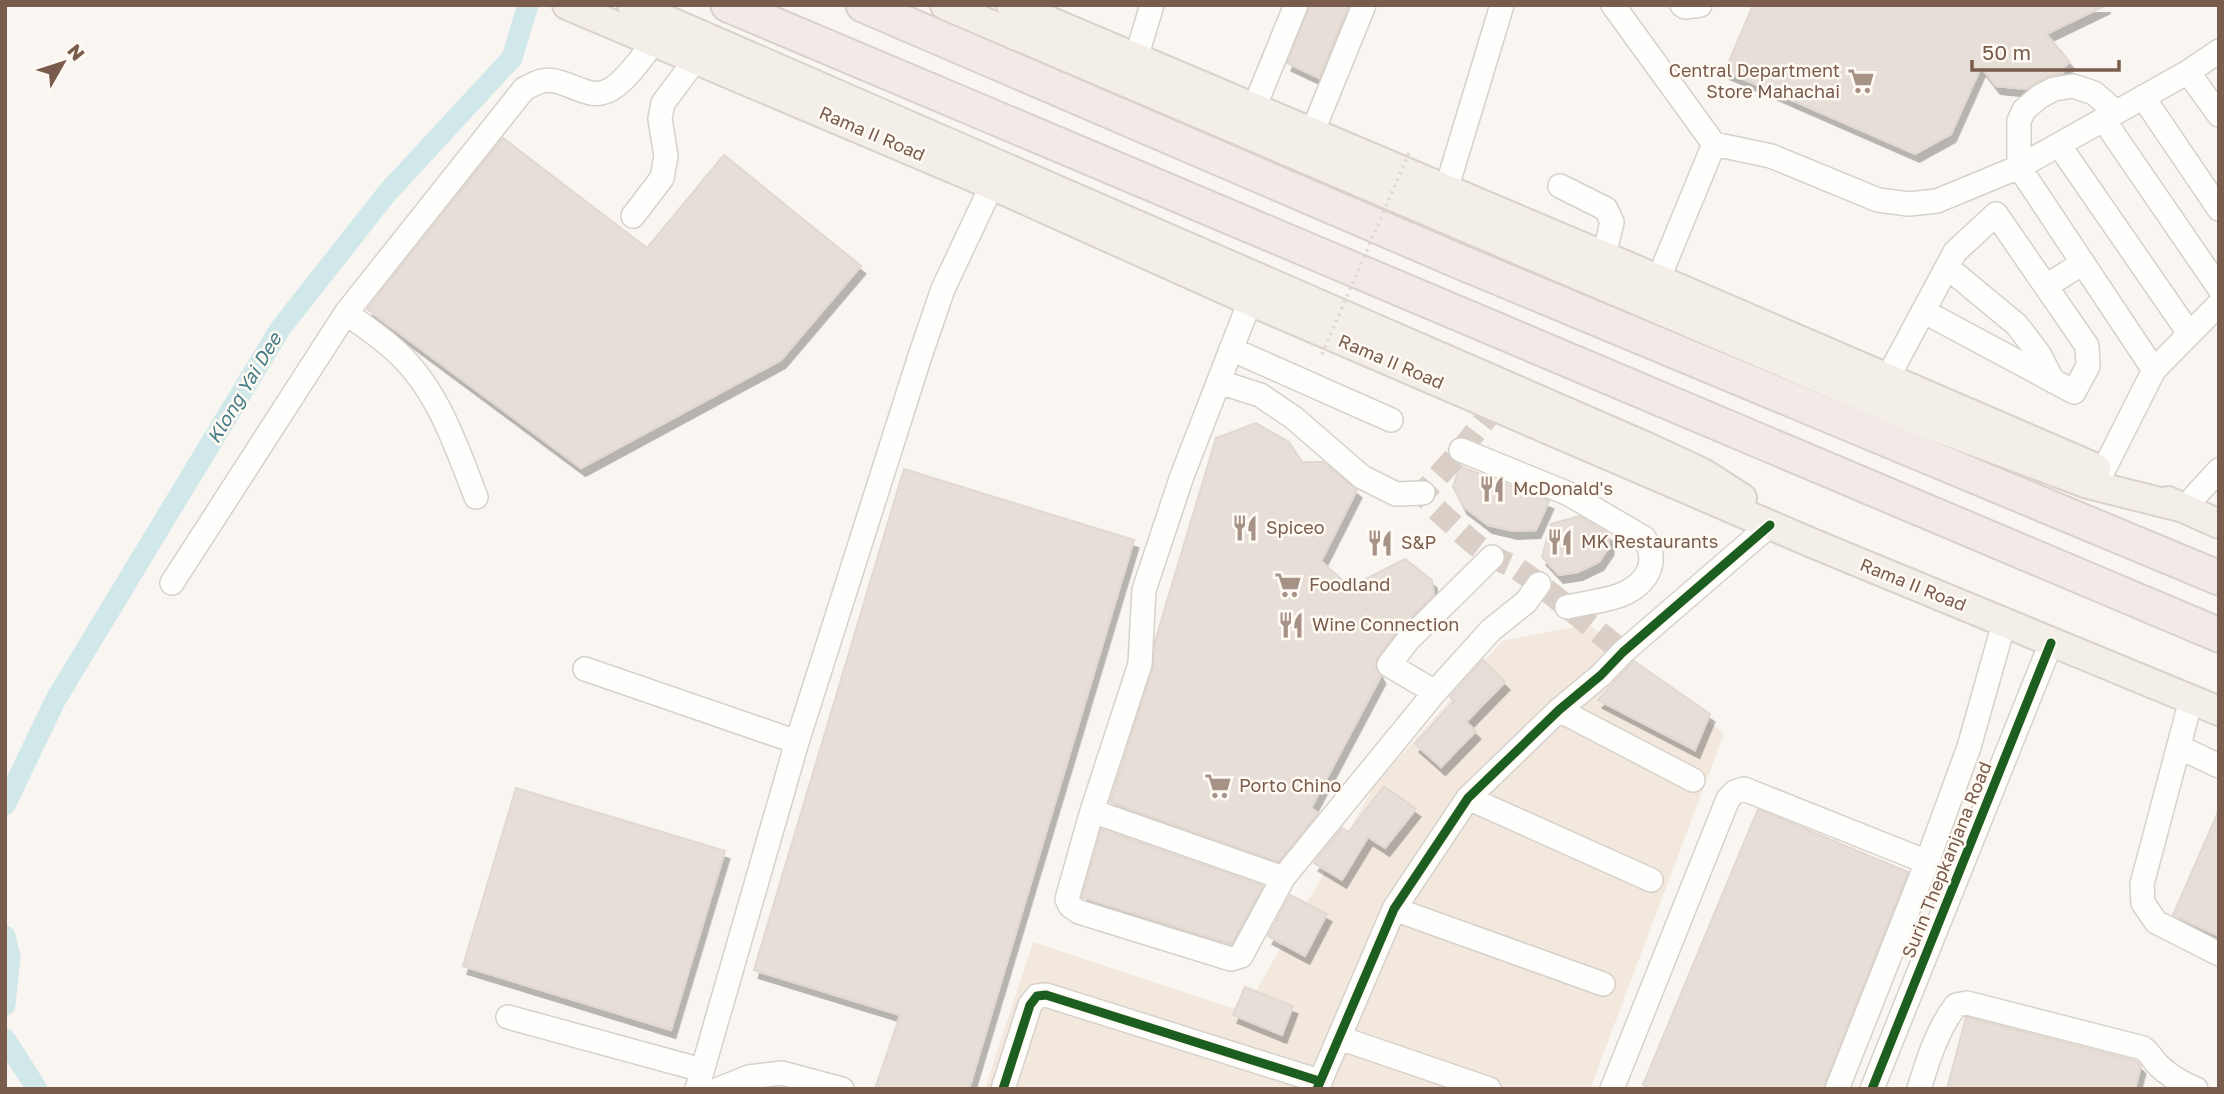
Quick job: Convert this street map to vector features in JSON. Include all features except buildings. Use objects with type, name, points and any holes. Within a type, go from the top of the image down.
[{"type":"highway","points":[[728,5],[2219,635]]},
{"type":"highway","points":[[863,5],[1458,261],[2219,579]]},
{"type":"main road","name":"Rama II Road","points":[[567,5],[992,184],[1250,302],[1812,544],[2219,711]]},
{"type":"main road","points":[[632,5],[1703,473],[1812,544]]},
{"type":"main road","points":[[945,5],[1922,422],[2088,484],[2184,508]]},
{"type":"main road","points":[[1011,5],[1054,14],[1136,58],[1604,256],[2103,471],[2219,524]]},
{"type":"street","points":[[1136,58],[1152,5]]},
{"type":"street","points":[[1254,108],[1296,5]]},
{"type":"street","points":[[1312,133],[1364,5]]},
{"type":"street","points":[[1446,190],[1502,5]]},
{"type":"street","points":[[1613,5],[1714,144],[1771,156],[1878,200],[1909,204],[1937,201],[2018,167],[2188,72],[2219,51]]},
{"type":"street","points":[[1682,5],[1700,5]]},
{"type":"street","points":[[172,583],[346,313],[524,89],[540,81],[555,80],[584,92],[604,92],[621,82],[654,42]]},
{"type":"street","points":[[633,216],[662,178],[666,156],[660,119],[663,103],[696,59]]},
{"type":"street","points":[[2188,72],[2219,115]]},
{"type":"street","points":[[2154,370],[2018,167],[2019,121],[2024,110],[2054,89],[2073,86],[2094,93],[2219,288]]},
{"type":"street","points":[[2143,97],[2219,209]]},
{"type":"street","points":[[1658,280],[1714,144]]},
{"type":"street","points":[[2059,145],[2189,333]]},
{"type":"street","points":[[508,1017],[699,1079],[797,742],[943,289],[992,184]]},
{"type":"street","points":[[1560,186],[1606,209],[1612,222],[1604,256]]},
{"type":"street","points":[[1887,379],[1923,311],[1955,252],[1996,214],[2087,346],[2088,366],[2074,393],[1923,311]]},
{"type":"street","points":[[2046,286],[2083,263]]},
{"type":"street","points":[[1947,267],[2017,325],[2039,355],[2053,381]]},
{"type":"street","points":[[1250,302],[1182,476],[1144,590],[1140,664],[1092,811],[1067,899],[1070,906],[1079,912],[1231,959],[1241,956],[1283,878],[1434,692],[1491,631],[1526,602],[1539,584]]},
{"type":"street","points":[[2103,471],[2154,370],[2219,304]]},
{"type":"street","points":[[346,313],[392,347],[429,391],[449,430],[476,497]]},
{"type":"street","points":[[1231,349],[1391,420]]},
{"type":"street","points":[[1219,382],[1260,396],[1294,418],[1362,477],[1396,494],[1423,493]]},
{"type":"street","points":[[1461,450],[1569,494],[1644,538],[1651,549],[1651,567],[1638,583],[1622,594],[1567,607]]},
{"type":"street","points":[[2184,508],[2219,470]]},
{"type":"street","points":[[1003,1089],[1030,1004],[1037,996],[1046,995],[1318,1085],[1394,909],[1468,798],[1559,710],[1770,525]]},
{"type":"street","points":[[1434,692],[1390,665],[1408,640],[1492,557]]},
{"type":"street","points":[[1836,1089],[1927,862],[1969,747],[2004,623]]},
{"type":"street","name":"Surin Thepkanjana Road","points":[[1872,1089],[2051,643]]},
{"type":"street","points":[[585,669],[797,742]]},
{"type":"street","points":[[2191,700],[2142,884],[2143,903],[2156,922],[2219,954]]},
{"type":"street","points":[[1559,710],[1693,779]]},
{"type":"street","points":[[2179,747],[2219,766]]},
{"type":"street","points":[[1612,1089],[1728,799],[1735,792],[1744,789],[1927,862]]},
{"type":"street","points":[[1468,798],[1651,880]]},
{"type":"street","points":[[1092,811],[1283,878]]},
{"type":"street","points":[[1394,909],[1603,984]]},
{"type":"street","points":[[1919,1089],[1946,1017],[1956,1005],[1966,1003],[2143,1048],[2158,1065],[2196,1089]]},
{"type":"street","points":[[1340,1038],[1489,1089]]},
{"type":"street","points":[[719,1089],[749,1077],[782,1073],[842,1089]]},
{"type":"path","points":[[1322,354],[1409,153]]},
{"type":"shaded area","points":[[1589,624],[1724,734],[1590,1089],[985,1089],[1033,942],[1232,1008],[1250,1001],[1375,785],[1502,641]]},
{"type":"waterway","name":"Klong Yai Dee","points":[[5,805],[56,699],[280,329],[387,193],[512,58],[528,5]]},
{"type":"waterway","name":"Klong Yai Dee","points":[[5,936],[10,957],[5,1005]]},
{"type":"waterway","name":"Klong Yai Dee","points":[[5,1039],[37,1089]]},
{"type":"tunnel","points":[[1499,408],[1487,417],[1423,493],[1435,508],[1471,541],[1492,557],[1515,567],[1539,584],[1623,652]]},
{"type":"cycle path","points":[[1317,1089],[1394,909],[1468,798],[1623,652],[1770,525]]},
{"type":"cycle path","points":[[1872,1089],[2051,643]]},
{"type":"cycle path","points":[[1003,1089],[1030,1005],[1037,996],[1046,995],[1319,1081]]},
{"type":"place","name":"Central Department Store Mahachai","points":[[1861,81]]},
{"type":"place","name":"McDonald's","points":[[1492,489]]},
{"type":"place","name":"Spiceo","points":[[1245,528]]},
{"type":"place","name":"MK Restaurants","points":[[1560,542]]},
{"type":"place","name":"S&P","points":[[1380,543]]},
{"type":"place","name":"Foodland","points":[[1288,585]]},
{"type":"place","name":"Wine Connection","points":[[1291,625]]},
{"type":"place","name":"Porto Chino","points":[[1218,786]]}]
